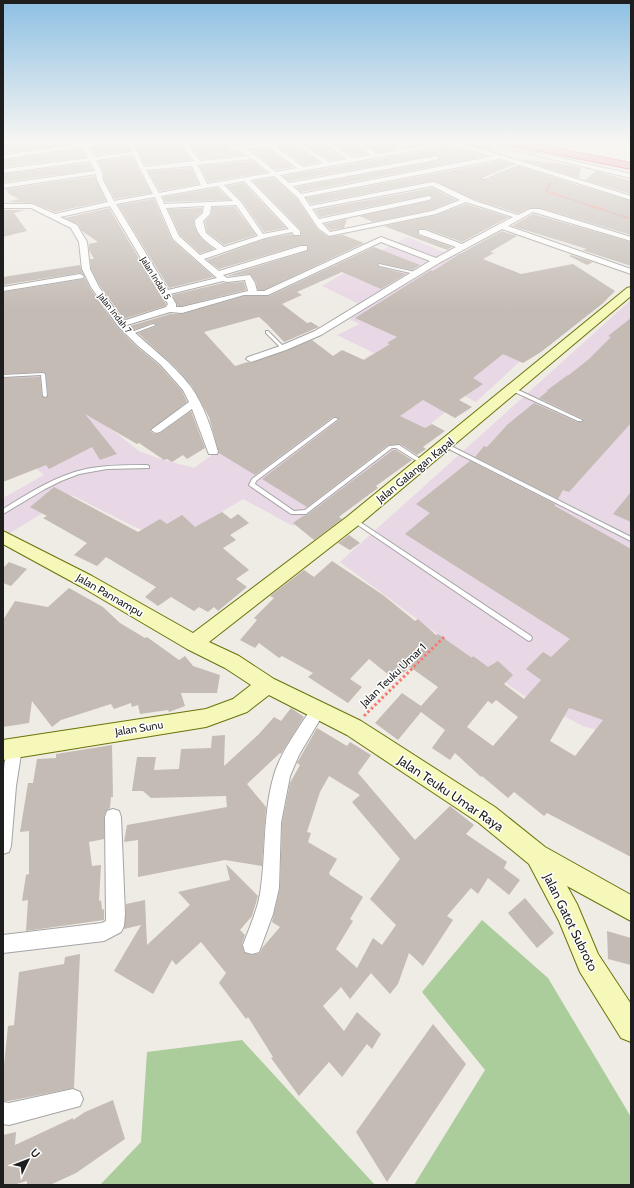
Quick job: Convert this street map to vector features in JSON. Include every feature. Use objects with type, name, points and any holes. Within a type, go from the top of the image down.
[{"type":"main road","name":"Jalan Galangan Kapal","points":[[194,643],[354,520],[631,290]]},
{"type":"main road","name":"Jalan Pannampu","points":[[3,536],[216,655],[228,665],[258,679]]},
{"type":"main road","name":"Jalan Teuku Umar Raya","points":[[258,679],[318,711],[354,728],[487,815],[538,855],[631,908]]},
{"type":"main road","name":"Jalan Sunu","points":[[9,749],[206,718],[240,706],[258,679]]},
{"type":"main road","name":"Jalan Gatot Subroto","points":[[538,855],[568,913],[589,964],[631,1028]]},
{"type":"street","name":"Jalan Indah 5","points":[[110,198],[172,304],[171,307],[122,324]]},
{"type":"street","points":[[55,216],[138,198]]},
{"type":"street","points":[[159,198],[176,236],[198,258],[220,276],[227,280],[246,277],[251,283],[252,293]]},
{"type":"street","points":[[234,198],[262,236]]},
{"type":"street","points":[[198,258],[258,239],[262,236],[296,231],[267,198]]},
{"type":"street","points":[[301,198],[327,234],[434,213],[465,200]]},
{"type":"street","points":[[308,208],[360,198]]},
{"type":"street","points":[[317,222],[427,198]]},
{"type":"street","points":[[430,198],[446,209]]},
{"type":"street","points":[[462,198],[519,217]]},
{"type":"street","points":[[163,206],[239,203]]},
{"type":"street","points":[[208,204],[206,214],[199,220],[199,228],[201,232],[224,250]]},
{"type":"street","name":"Jalan Indah 7","points":[[3,206],[32,206],[55,216],[74,227],[81,236],[89,275],[94,287],[122,324],[180,380],[195,403],[213,452]]},
{"type":"street","points":[[251,359],[309,338],[332,326],[359,309],[364,303],[415,273],[532,210],[631,239]]},
{"type":"street","points":[[501,226],[631,272]]},
{"type":"street","points":[[422,232],[463,247]]},
{"type":"street","points":[[171,307],[173,310],[178,311],[252,293],[265,293],[381,239],[436,261]]},
{"type":"street","points":[[166,293],[190,287],[304,248]]},
{"type":"street","points":[[3,289],[80,276]]},
{"type":"street","points":[[190,287],[207,303]]},
{"type":"street","points":[[156,430],[195,403]]},
{"type":"street","points":[[252,945],[264,914],[270,888],[273,823],[282,775],[294,750],[318,711]]},
{"type":"street","points":[[3,846],[8,786],[9,749]]},
{"type":"street","points":[[3,944],[104,932],[115,926],[113,817]]},
{"type":"street","points":[[3,1113],[9,1114],[73,1099]]},
{"type":"lane","points":[[380,265],[415,273]]},
{"type":"lane","points":[[131,333],[154,325]]},
{"type":"lane","points":[[267,332],[283,348]]},
{"type":"lane","points":[[3,376],[43,374],[45,396]]},
{"type":"lane","points":[[512,389],[580,420]]},
{"type":"lane","points":[[336,419],[254,480],[252,485],[293,513],[306,512],[391,447],[397,446],[422,462]]},
{"type":"lane","points":[[445,445],[631,539]]},
{"type":"lane","points":[[3,512],[51,483],[69,475],[100,468],[147,467]]},
{"type":"lane","points":[[354,520],[529,638]]},
{"type":"path","points":[[566,198],[631,219]]},
{"type":"path","name":"Jalan Teuku Umar 1","points":[[354,728],[392,687],[427,655],[445,636]]},
{"type":"shaded area","points":[[408,237],[446,253],[465,254],[573,312],[476,402],[465,396],[396,452],[293,526],[243,499],[174,541],[135,527],[72,495],[10,533],[3,529],[3,498],[44,475],[30,463],[3,472],[3,303],[87,297],[109,314],[132,344],[107,426],[139,451],[157,458],[194,468],[325,374],[332,378],[374,353],[337,335],[360,324],[351,320],[357,303],[322,286],[388,247]]},
{"type":"shaded area","points":[[631,300],[631,740],[583,726],[531,700],[475,662],[340,562]]},
{"type":"green space","points":[[482,920],[548,978],[631,1117],[631,1185],[414,1185],[485,1070],[422,992]]},
{"type":"green space","points":[[242,1040],[375,1185],[100,1185],[141,1142],[147,1052]]},
{"type":"building","points":[[18,198],[105,198],[106,201],[55,212],[33,203],[7,202],[19,199]]},
{"type":"building","points":[[164,198],[228,198],[230,200],[165,202]]},
{"type":"building","points":[[239,198],[258,198],[286,228],[264,232]]},
{"type":"building","points":[[270,198],[296,198],[317,229],[328,237],[343,235],[364,243],[264,290],[258,290],[256,282],[250,274],[226,276],[307,251],[308,245],[301,245],[219,269],[207,260],[265,239],[291,234],[294,236],[301,236],[301,230]]},
{"type":"building","points":[[306,198],[340,198],[311,204]]},
{"type":"building","points":[[376,198],[412,198],[320,217],[315,210]]},
{"type":"building","points":[[432,198],[453,198],[456,200],[432,210],[373,222],[359,216],[429,201]]},
{"type":"building","points":[[472,198],[623,198],[631,201],[631,235],[540,208],[529,208],[518,213]]},
{"type":"building","points":[[154,199],[172,240],[214,277],[169,288],[118,205]]},
{"type":"building","points":[[466,204],[509,217],[462,242],[426,229],[418,229],[418,235],[452,247],[447,250],[384,226],[436,215]]},
{"type":"building","points":[[212,207],[235,207],[256,235],[224,245],[207,232],[205,221],[211,215]]},
{"type":"building","points":[[109,208],[166,304],[165,306],[124,319],[100,286],[91,269],[90,259],[94,259],[89,250],[89,244],[98,242],[82,231],[78,224],[65,218]]},
{"type":"building","points":[[202,208],[202,212],[194,219],[194,225],[201,238],[214,249],[200,253],[180,235],[168,209]]},
{"type":"building","points":[[3,210],[25,210],[14,213],[27,231],[3,237]]},
{"type":"building","points":[[533,214],[631,242],[631,266],[582,250],[587,249],[512,226]]},
{"type":"building","points":[[347,219],[344,228],[331,230],[325,224]]},
{"type":"building","points":[[502,231],[517,236],[490,252],[494,253],[483,259],[521,274],[573,264],[615,291],[602,304],[541,352],[523,363],[503,354],[473,378],[483,384],[459,400],[472,407],[455,418],[423,400],[400,416],[425,428],[432,424],[445,431],[423,447],[426,449],[417,455],[400,444],[388,445],[307,507],[262,479],[339,420],[339,418],[333,417],[255,475],[219,453],[209,417],[192,386],[177,369],[138,333],[157,326],[157,324],[152,323],[134,330],[130,326],[170,314],[182,314],[244,296],[269,296],[374,247],[420,265],[412,270],[378,263],[377,265],[379,267],[406,274],[381,289],[342,272],[297,292],[302,295],[282,304],[307,323],[311,322],[319,327],[284,342],[259,317],[204,332],[235,366],[248,362],[251,363],[312,340],[333,356],[342,350],[364,360],[390,344],[387,343],[397,337],[355,318],[431,270],[433,271],[458,255]]},
{"type":"building","points":[[571,255],[593,262],[587,265],[569,256]]},
{"type":"building","points":[[80,265],[83,274],[80,273],[3,285],[3,277]]},
{"type":"building","points":[[85,278],[90,288],[117,327],[136,346],[159,365],[182,391],[187,402],[150,431],[155,434],[160,433],[191,411],[205,448],[187,459],[183,455],[172,462],[167,459],[164,460],[139,443],[137,444],[85,414],[117,454],[100,460],[92,447],[49,469],[46,465],[3,482],[3,378],[40,377],[42,396],[46,398],[48,396],[46,374],[44,372],[3,374],[3,292]]},
{"type":"building","points":[[244,282],[246,290],[182,306],[178,306],[172,295],[223,283]]},
{"type":"building","points":[[631,318],[631,423],[569,492],[563,490],[558,499],[475,457],[484,446],[487,447],[508,424],[534,403],[577,422],[583,422],[583,419],[539,398],[548,391],[546,391],[589,359],[611,337],[608,336]]},
{"type":"building","points":[[393,450],[396,450],[412,460],[376,486],[378,488],[339,517],[342,519],[314,540],[293,523],[307,515]]},
{"type":"building","points":[[470,461],[555,504],[555,506],[631,549],[631,857],[547,813],[544,816],[514,792],[508,798],[482,776],[481,777],[455,753],[450,760],[432,748],[445,730],[421,712],[398,740],[375,723],[402,693],[421,706],[438,687],[410,667],[395,680],[369,659],[350,679],[362,687],[348,703],[308,677],[313,673],[282,656],[279,658],[259,643],[255,648],[240,640],[257,620],[254,618],[274,598],[270,596],[304,570],[314,577],[332,561],[383,595],[415,621],[418,619],[436,635],[438,634],[472,658],[473,656],[488,667],[498,661],[513,675],[504,684],[524,699],[541,680],[526,669],[543,652],[551,657],[570,639],[405,534],[430,513],[416,504]],"holes":[[[496,700],[518,717],[493,746],[467,727],[488,701],[492,704]],[[569,708],[603,720],[575,756],[550,741]]]},
{"type":"building","points":[[54,487],[138,532],[160,519],[167,524],[182,515],[195,527],[222,512],[231,519],[238,514],[249,523],[230,535],[236,540],[223,548],[249,570],[236,579],[247,587],[218,611],[214,607],[208,612],[199,607],[194,611],[171,597],[158,606],[145,597],[156,587],[106,557],[97,566],[74,555],[87,543],[43,518],[47,516],[30,507]]},
{"type":"building","points":[[631,492],[631,522],[613,514]]},
{"type":"building","points":[[349,535],[360,543],[350,550],[338,543]]},
{"type":"building","points":[[9,562],[27,569],[11,586],[3,583],[3,568]]},
{"type":"building","points":[[69,588],[103,607],[120,623],[145,638],[147,637],[179,660],[185,656],[193,666],[220,675],[217,693],[181,693],[185,706],[169,712],[168,710],[140,714],[138,705],[132,707],[131,703],[114,709],[111,704],[61,720],[52,727],[32,701],[29,723],[3,727],[3,620],[15,601],[48,607]]},
{"type":"building","points":[[291,708],[304,717],[281,754],[280,753],[247,784],[266,807],[262,866],[225,860],[138,877],[138,840],[124,842],[127,825],[227,807],[226,796],[151,798],[143,791],[132,791],[137,757],[156,757],[154,770],[179,769],[181,749],[211,748],[212,736],[225,735],[224,766],[259,734],[274,717],[281,721]]},
{"type":"building","points":[[317,728],[347,746],[350,742],[371,755],[358,773],[415,840],[450,806],[474,825],[466,834],[507,862],[504,868],[520,880],[509,895],[488,878],[478,894],[471,888],[447,916],[453,920],[423,966],[409,953],[398,984],[390,994],[371,973],[350,999],[341,987],[323,1006],[344,1031],[357,1012],[381,1034],[372,1049],[367,1044],[342,1077],[329,1062],[299,1096],[271,1058],[273,1057],[248,1017],[246,1019],[219,983],[226,973],[201,942],[176,965],[172,960],[153,994],[114,971],[141,925],[124,929],[126,904],[145,900],[147,945],[190,905],[178,892],[230,880],[226,864],[258,896],[252,916],[240,930],[245,935],[242,944],[244,952],[252,955],[260,953],[262,948],[280,927],[272,922],[280,888],[282,823],[290,783],[300,765],[297,763]],"holes":[[[329,776],[360,795],[352,802],[400,859],[370,899],[396,925],[382,945],[373,938],[357,968],[336,949],[353,921],[350,919],[363,897],[330,875],[329,873],[337,859],[308,842],[311,833],[307,832],[320,792]]]},
{"type":"building","points":[[112,745],[113,797],[111,797],[110,808],[106,811],[104,817],[104,839],[89,842],[92,866],[101,865],[99,901],[101,900],[102,910],[104,909],[104,920],[26,931],[28,900],[22,901],[26,875],[29,874],[29,831],[20,832],[28,783],[33,783],[37,759],[56,758],[56,754]]},
{"type":"building","points":[[525,898],[554,933],[537,948],[508,913]]},
{"type":"building","points":[[607,931],[631,938],[631,965],[608,959]]},
{"type":"building","points":[[80,954],[74,1088],[3,1101],[3,1075],[8,1026],[14,1025],[19,972],[64,964],[65,957]]},
{"type":"building","points":[[433,1024],[466,1064],[387,1182],[356,1132]]},
{"type":"building","points":[[113,1100],[125,1139],[76,1173],[50,1185],[27,1185],[27,1181],[13,1185],[3,1185],[3,1135],[16,1132],[15,1145],[73,1118],[73,1120],[85,1112]]}]
